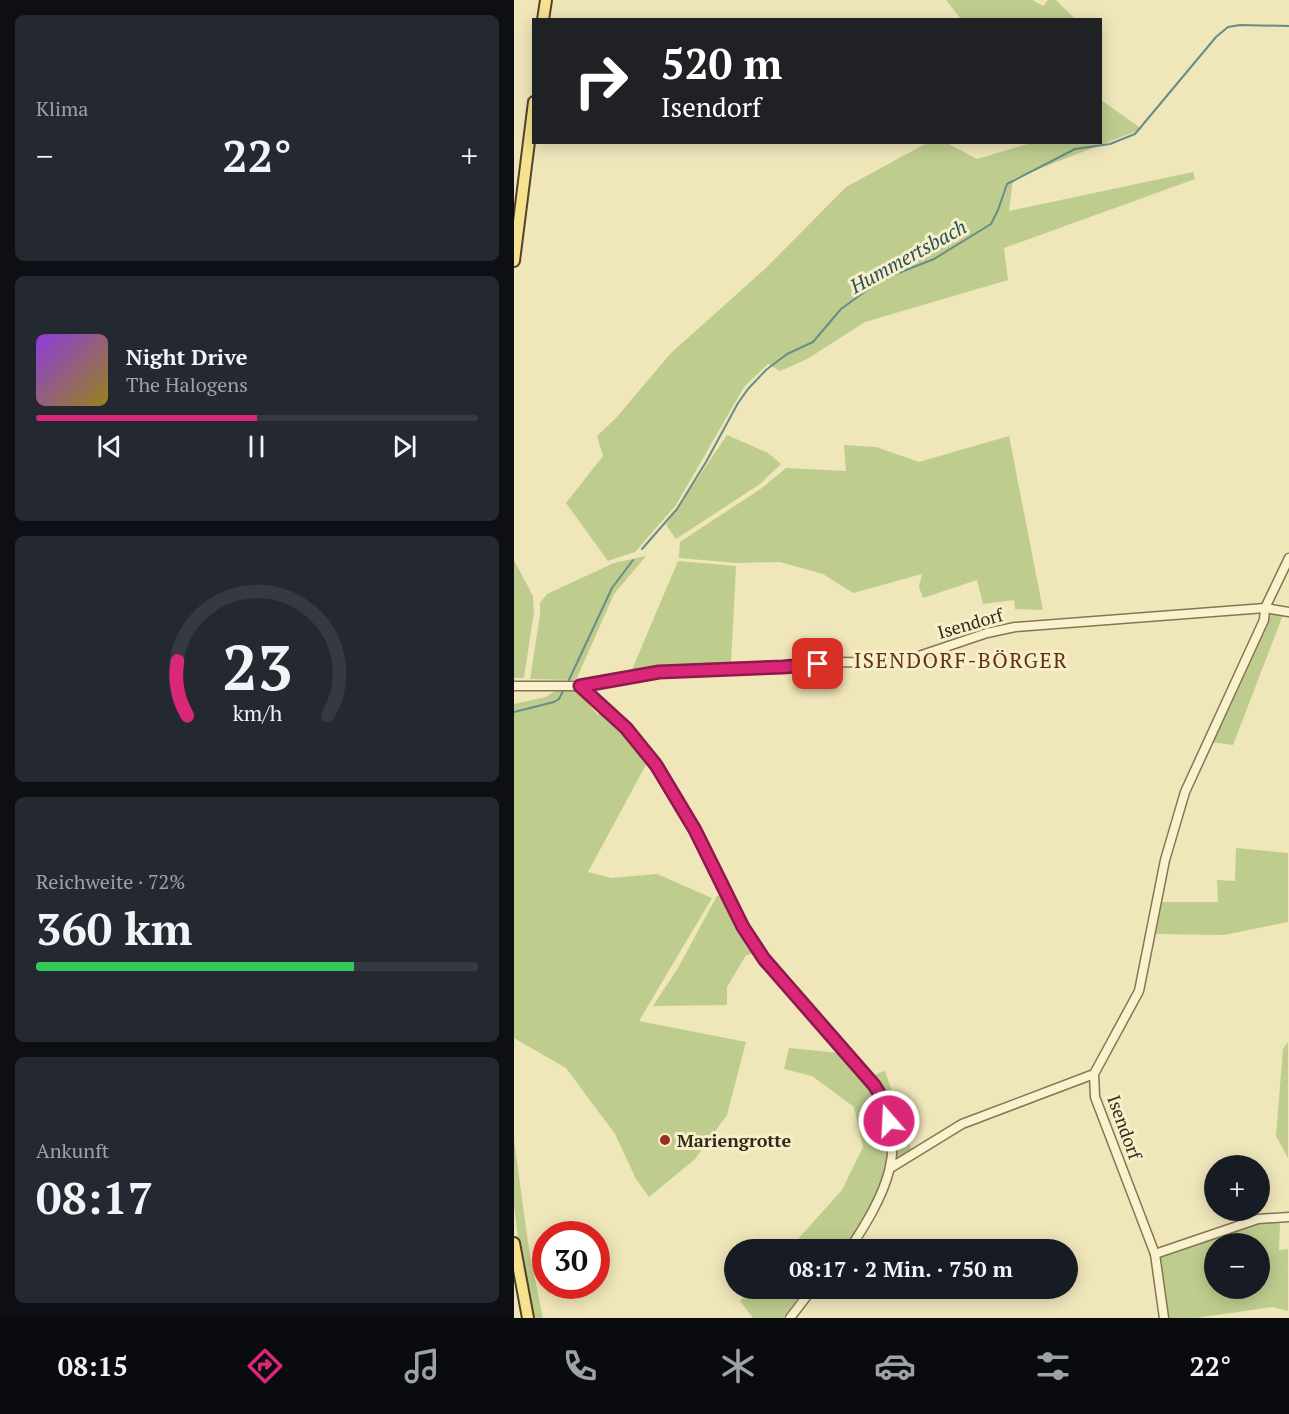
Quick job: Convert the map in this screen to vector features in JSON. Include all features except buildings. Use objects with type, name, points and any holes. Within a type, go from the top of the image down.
[{"type":"main road","points":[[543,18],[546,0]]},
{"type":"main road","points":[[514,261],[532,118]]},
{"type":"main road","points":[[514,1243],[528,1318]]},
{"type":"street","points":[[892,1167],[962,1124],[1094,1074],[1140,992],[1165,860],[1185,792],[1264,620],[1265,608],[1288,558]]},
{"type":"street","name":"Isendorf","points":[[514,686],[576,686],[659,672],[687,670],[783,667],[836,662],[898,663],[987,633],[1015,627],[1265,608],[1288,612]]},
{"type":"street","points":[[576,686],[626,728],[656,765],[695,830],[743,927],[764,959],[874,1085],[884,1101],[893,1142],[892,1167],[887,1183],[855,1239]]},
{"type":"street","name":"Isendorf","points":[[1094,1074],[1094,1097],[1155,1254],[1164,1318]]},
{"type":"street","points":[[1155,1254],[1258,1219],[1288,1217]]},
{"type":"street","points":[[790,1318],[805,1299]]},
{"type":"green space","points":[[946,0],[1032,0],[1043,6],[1048,0],[1056,0],[1074,18],[960,18]]},
{"type":"green space","points":[[1102,101],[1142,129],[1013,179],[1009,211],[1193,172],[1195,179],[1004,248],[1008,280],[865,322],[807,359],[780,371],[768,364],[744,387],[676,505],[635,552],[608,561],[566,503],[603,456],[597,436],[616,418],[671,353],[766,268],[846,187],[925,144],[949,144],[977,159],[1028,144],[1102,144]]},
{"type":"green space","points":[[727,435],[768,453],[781,464],[760,484],[676,539],[666,525]]},
{"type":"green space","points":[[1009,436],[1043,610],[1015,609],[1014,600],[983,604],[977,580],[923,598],[919,587],[922,574],[853,593],[823,574],[780,562],[736,563],[679,558],[680,542],[762,488],[786,468],[846,471],[844,445],[876,447],[919,462]]},
{"type":"green space","points":[[646,556],[614,594],[576,680],[530,679],[540,603],[547,594],[614,563]]},
{"type":"green space","points":[[514,560],[533,596],[534,611],[524,678],[514,678]]},
{"type":"green space","points":[[678,561],[736,566],[731,663],[683,664],[631,672]]},
{"type":"green space","points":[[1271,612],[1283,615],[1233,745],[1210,742]]},
{"type":"green space","points":[[555,691],[577,691],[598,715],[602,711],[623,728],[649,759],[588,872],[611,878],[657,874],[712,898],[639,1021],[746,1042],[727,1115],[695,1159],[649,1197],[636,1179],[615,1134],[566,1068],[514,1038],[514,704],[546,697]]},
{"type":"green space","points":[[1236,848],[1288,853],[1288,922],[1224,935],[1155,934],[1161,902],[1218,902],[1217,880],[1235,881]]},
{"type":"green space","points":[[722,895],[739,927],[757,953],[746,955],[727,987],[727,1005],[653,1006],[678,968],[717,896]]},
{"type":"green space","points":[[1288,1042],[1288,1158],[1276,1136],[1283,1049]]},
{"type":"green space","points":[[789,1048],[840,1053],[863,1079],[885,1071],[912,1151],[888,1163],[869,1209],[850,1239],[798,1239],[842,1190],[863,1147],[854,1107],[812,1076],[784,1069]]},
{"type":"green space","points":[[514,1140],[532,1265],[532,1299],[539,1299],[543,1318],[534,1318],[520,1255],[514,1205]]},
{"type":"green space","points":[[1280,1222],[1279,1250],[1288,1249],[1288,1311],[1272,1307],[1196,1318],[1169,1318],[1159,1255],[1204,1240],[1204,1299],[1270,1299],[1270,1233],[1223,1233],[1249,1224]]},
{"type":"green space","points":[[742,1299],[797,1299],[783,1318],[753,1318],[740,1301]]},
{"type":"waterway","name":"Hummertsbach","points":[[642,549],[677,509],[748,389],[766,370],[787,354],[813,342],[841,309],[891,276],[934,259],[991,224],[1007,184],[1075,149],[1110,144],[1135,134],[1216,37],[1228,27],[1240,25],[1289,26]]},
{"type":"waterway","name":"Hummertsbach","points":[[568,682],[612,588],[633,560]]},
{"type":"waterway","name":"Hummertsbach","points":[[514,712],[554,702],[559,699],[565,687]]},
{"type":"place","name":"Mariengrotte","points":[[665,1140]]},
{"type":"district","name":"ISENDORF-BÖRGER","points":[[961,660]]},
{"type":"route","points":[[818,664],[659,672],[580,686],[626,728],[656,765],[695,830],[743,927],[764,959],[874,1085],[884,1101],[889,1121]]}]
